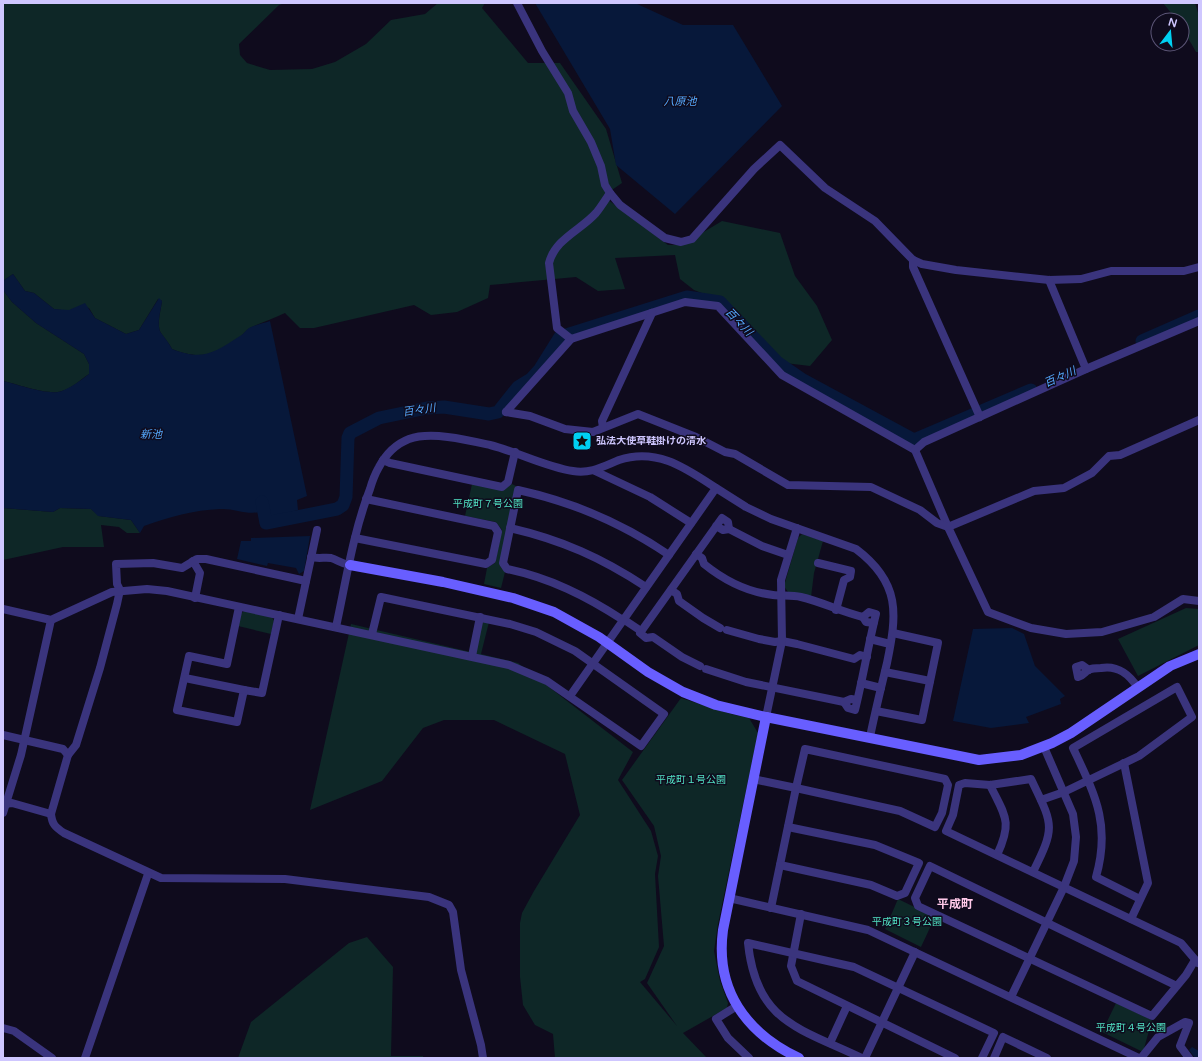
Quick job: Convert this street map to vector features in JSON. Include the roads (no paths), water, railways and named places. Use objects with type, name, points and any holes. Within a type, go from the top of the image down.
[{"type":"street","points":[[517,3],[542,51],[568,93],[573,111],[591,142],[601,166],[605,185],[610,193],[620,205],[665,238],[681,242],[692,239],[754,169],[780,145],[826,188],[875,221],[913,260],[922,264],[956,270],[1049,280],[1081,279],[1111,271],[1184,271],[1199,267]]},
{"type":"street","points":[[571,339],[557,328],[549,263],[551,255],[572,232],[595,214],[610,193]]},
{"type":"street","points":[[913,260],[913,267],[980,417]]},
{"type":"street","points":[[1049,280],[1086,369]]},
{"type":"street","points":[[1199,420],[1120,455],[1109,456],[1092,473],[1064,488],[1034,491],[948,527],[937,523],[920,510],[871,487],[788,485],[735,454],[725,452],[696,437],[638,414],[593,432],[565,429],[530,416],[506,412],[571,339],[685,302],[718,306],[782,375],[915,450],[948,527],[952,532],[988,612],[1031,628],[1066,634],[1102,632],[1154,617],[1183,599],[1199,601]]},
{"type":"street","points":[[603,427],[602,421],[652,313]]},
{"type":"street","points":[[915,450],[924,442],[1086,369],[1199,321]]},
{"type":"street","points":[[336,627],[355,538],[366,499],[378,468],[388,453],[400,444],[424,436],[478,443],[515,452],[570,471],[580,472],[595,471],[627,457],[656,457],[678,464],[746,507],[797,528],[856,549],[866,557],[880,573],[889,590],[895,614],[893,633],[870,737]]},
{"type":"street","points":[[383,460],[390,463],[502,487],[508,482],[515,452]]},
{"type":"street","points":[[595,471],[650,497],[691,523]]},
{"type":"street","points":[[570,696],[716,488]]},
{"type":"street","points":[[643,628],[623,619],[596,602],[563,586],[507,569],[503,563],[518,490],[574,505],[600,515],[635,533],[669,555]]},
{"type":"street","points":[[355,538],[486,564],[492,560],[498,532],[494,526],[366,499]]},
{"type":"street","points":[[696,554],[702,558],[704,564],[730,583],[743,588],[781,596],[802,597],[836,610],[863,616],[866,622],[874,623],[855,710],[848,708],[844,702],[732,678],[682,657],[653,637],[646,638],[640,633],[643,628],[666,597],[691,561],[696,554],[716,526],[722,518],[728,522],[729,529],[758,544],[788,554]]},
{"type":"street","points":[[510,528],[555,540],[588,553],[616,568],[646,587]]},
{"type":"street","points":[[797,528],[781,580],[782,641],[729,898],[722,936],[722,959],[726,981],[737,1006],[747,1021],[763,1037],[777,1047],[799,1058]]},
{"type":"street","points":[[298,619],[317,530]]},
{"type":"street","points":[[311,557],[323,560],[328,558],[334,559],[338,563],[437,581],[536,604],[570,619],[607,642],[648,672],[683,692],[716,705],[766,717],[979,760],[1021,755],[1044,747],[1071,733],[1170,666],[1199,654]]},
{"type":"street","points":[[306,581],[206,559],[193,561],[182,568],[153,563],[116,564],[116,584],[120,590],[100,668],[76,745],[68,755],[51,814],[52,822],[56,828],[148,874],[161,878],[285,879],[429,897],[449,905],[453,912],[461,970],[481,1045],[483,1058]]},
{"type":"street","points":[[193,561],[200,572],[195,598]]},
{"type":"street","points":[[691,561],[697,566],[704,564]]},
{"type":"street","points":[[818,563],[851,571],[850,577],[844,580],[836,610]]},
{"type":"street","points":[[3,609],[52,620],[112,592],[120,590],[156,590],[372,634],[519,668],[547,681],[642,746],[664,714],[569,648],[536,632],[480,617],[381,596],[372,634]]},
{"type":"street","points":[[671,590],[677,594],[679,601],[703,618],[724,629],[759,639],[775,642],[782,641],[854,659],[860,655],[867,657]]},
{"type":"street","points":[[666,597],[672,602],[679,601]]},
{"type":"street","points":[[239,606],[227,664],[189,656],[177,710],[236,722],[244,690]]},
{"type":"street","points":[[185,678],[262,693],[279,615]]},
{"type":"street","points":[[472,656],[480,617]]},
{"type":"street","points":[[3,813],[24,740],[52,620]]},
{"type":"street","points":[[876,711],[922,720],[938,643],[893,633]]},
{"type":"street","points":[[870,639],[890,644]]},
{"type":"street","points":[[854,659],[857,665],[865,666]]},
{"type":"street","points":[[1089,670],[1108,666],[1121,670],[1138,688]]},
{"type":"street","points":[[885,672],[930,681]]},
{"type":"street","points":[[861,683],[881,688]]},
{"type":"street","points":[[1041,800],[1064,792],[1088,780],[1139,756],[1192,717],[1177,687],[1073,748],[1088,780],[1097,805],[1102,832],[1102,851],[1096,877],[1140,899]]},
{"type":"street","points":[[3,735],[63,749],[68,755]]},
{"type":"street","points":[[1011,997],[1064,887],[1074,861],[1076,837],[1073,814],[1044,747]]},
{"type":"street","points":[[753,779],[796,788],[891,809],[910,815],[935,827],[942,813],[948,785],[945,779],[805,749],[796,788],[771,908]]},
{"type":"street","points":[[1124,763],[1148,883],[1131,919]]},
{"type":"street","points":[[1033,872],[1046,843],[1049,833],[1049,819],[1031,780],[990,785],[965,782],[960,785],[953,815],[946,831],[1181,943],[1197,962],[1177,986],[1152,1016],[918,906],[915,898],[930,866],[1177,986]]},
{"type":"street","points":[[990,785],[1007,821],[1006,835],[997,855]]},
{"type":"street","points":[[5,804],[12,803],[51,814]]},
{"type":"street","points":[[780,865],[871,885],[897,896],[905,893],[919,863],[875,845],[788,827]]},
{"type":"street","points":[[85,1058],[148,874]]},
{"type":"street","points":[[729,898],[868,930],[1140,1058],[1158,1037],[1185,1022],[1189,1023],[1180,1046],[1189,1058]]},
{"type":"street","points":[[801,914],[791,966],[797,981],[955,1058]]},
{"type":"street","points":[[915,952],[899,987],[882,1023],[863,1058],[789,1023],[765,1000],[753,973],[748,943],[854,967],[899,987],[994,1033],[982,1058]]},
{"type":"street","points":[[737,1006],[716,1019],[728,1038],[748,1058]]},
{"type":"street","points":[[830,1042],[846,1006]]},
{"type":"street","points":[[3,1028],[14,1031],[52,1058]]},
{"type":"street","points":[[994,1058],[1003,1037],[1047,1058]]},
{"type":"water","name":"八原池","points":[[535,3],[635,3],[683,25],[733,25],[782,106],[675,214],[616,165],[610,129]]},
{"type":"water","name":"新池","points":[[13,274],[25,291],[34,293],[54,309],[69,310],[85,303],[95,318],[126,334],[139,330],[159,298],[162,301],[159,322],[161,333],[172,349],[182,353],[200,355],[215,351],[241,335],[249,328],[270,321],[307,496],[297,500],[298,510],[262,521],[260,512],[250,513],[225,509],[191,512],[144,526],[140,533],[131,520],[98,516],[91,509],[60,508],[53,512],[3,508],[3,381],[41,391],[56,392],[69,388],[89,374],[89,364],[84,354],[36,323],[12,302],[3,290],[3,281]]},
{"type":"water","points":[[310,536],[304,571],[299,574],[296,568],[268,563],[267,566],[237,559],[241,541],[251,541],[251,538]]},
{"type":"water","points":[[1012,628],[1024,634],[1035,666],[1065,696],[1060,699],[1061,704],[1026,717],[1029,723],[991,728],[953,721],[973,629]]},
{"type":"water","points":[[1192,1047],[1199,1051],[1199,1058],[1195,1058],[1189,1050]]},
{"type":"waterway","name":"百々川","points":[[262,502],[266,523],[337,509],[343,505],[346,497],[348,438],[350,433],[379,418],[427,408],[444,407],[489,414],[498,412],[518,387],[531,379],[540,369],[560,337],[687,297],[720,302],[777,362],[803,380],[914,440],[1031,390]]},
{"type":"waterway","name":"百々川","points":[[1142,341],[1199,316]]},
{"type":"place","name":"弘法大使草鞋掛けの清水","points":[[582,441]]},
{"type":"district","name":"平成町","points":[[955,904]]},
{"type":"park label","name":"平成町７号公園","points":[[488,504]]},
{"type":"park label","name":"平成町１号公園","points":[[691,780]]},
{"type":"park label","name":"平成町３号公園","points":[[907,922]]},
{"type":"park label","name":"平成町４号公園","points":[[1131,1028]]}]
